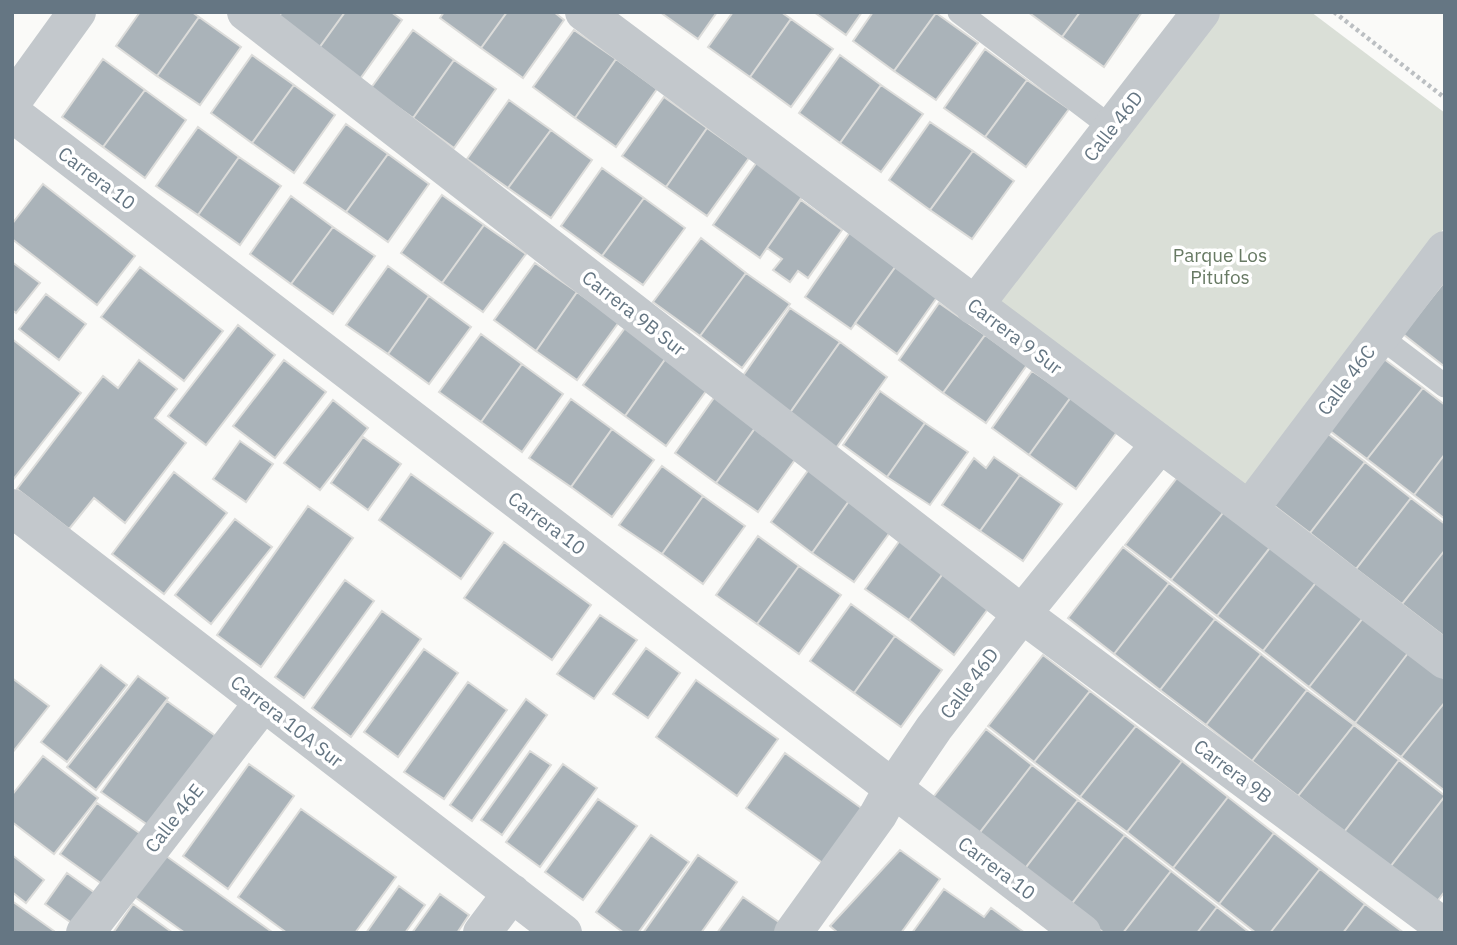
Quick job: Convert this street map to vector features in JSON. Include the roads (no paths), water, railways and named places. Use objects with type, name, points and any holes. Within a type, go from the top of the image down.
[{"type":"street","points":[[12,102],[77,12]]},
{"type":"street","name":"Carrera 9B Sur","points":[[246,12],[1022,614]]},
{"type":"street","name":"Carrera 9 Sur","points":[[584,12],[1445,660]]},
{"type":"street","name":"Calle 46D","points":[[974,306],[1201,12]]},
{"type":"street","name":"Carrera 10","points":[[12,113],[1082,933]]},
{"type":"street","name":"Calle 46C","points":[[1249,510],[1445,250]]},
{"type":"street","name":"Calle 46D","points":[[793,933],[878,815],[934,728],[1022,614],[1160,444]]},
{"type":"street","name":"Carrera 10A Sur","points":[[12,508],[563,933]]},
{"type":"street","name":"Carrera 9B","points":[[1022,614],[1445,928]]},
{"type":"street","name":"Calle 46E","points":[[85,933],[263,703]]},
{"type":"street","points":[[482,933],[513,893]]},
{"type":"lane","points":[[959,12],[1112,128]]},
{"type":"lane","points":[[1379,336],[1445,386]]},
{"type":"park label","name":"Parque Los Pitufos","points":[[1220,266]]}]
